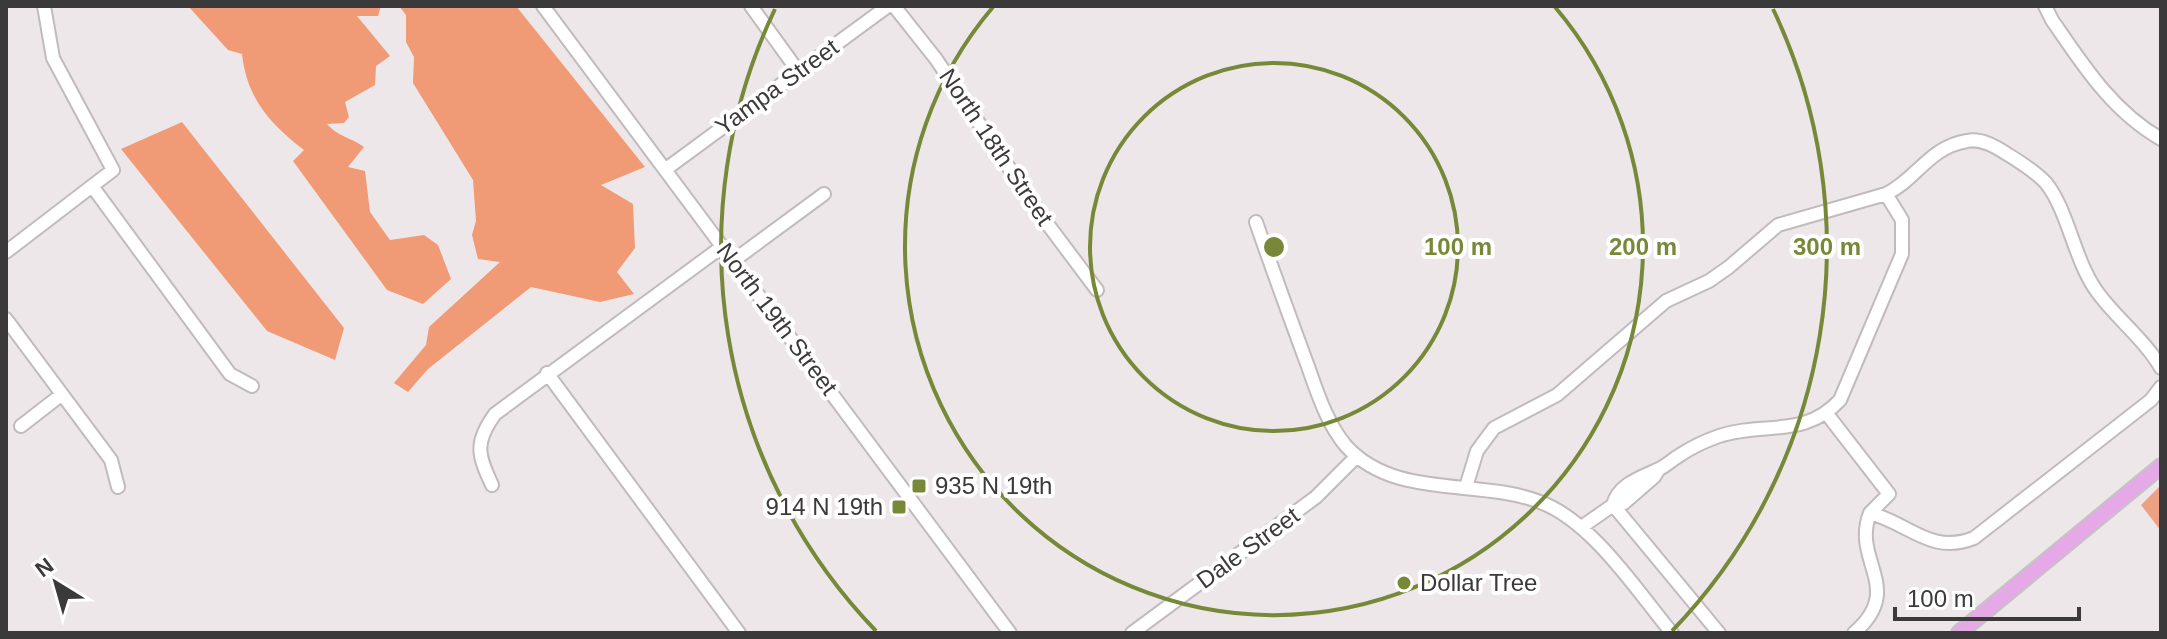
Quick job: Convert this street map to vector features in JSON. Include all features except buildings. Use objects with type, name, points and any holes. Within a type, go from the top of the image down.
[{"type":"main road","points":[[1959,633],[2161,466]]},
{"type":"street","points":[[6,252],[113,170],[53,58],[44,6]]},
{"type":"street","name":"North 19th Street","points":[[543,6],[1010,633]]},
{"type":"street","points":[[751,6],[798,71]]},
{"type":"street","name":"Yampa Street","points":[[666,169],[889,6]]},
{"type":"street","name":"North 18th Street","points":[[889,6],[936,59],[1040,214],[1097,290]]},
{"type":"street","points":[[2045,6],[2112,101],[2161,139]]},
{"type":"street","points":[[1466,487],[1477,451],[1490,433],[1507,419],[1557,395],[1666,301],[1709,281],[1778,225],[1886,194],[1897,188],[1927,159],[1969,140],[1981,141],[2003,151],[2048,185],[2089,279],[2161,368]]},
{"type":"street","points":[[92,186],[230,374],[252,386]]},
{"type":"street","points":[[733,261],[824,194]]},
{"type":"street","points":[[1583,526],[1613,505],[1624,503],[1651,481],[1659,469],[1692,447],[1720,436],[1803,425],[1827,414],[1840,400],[1902,254],[1903,225],[1886,194]]},
{"type":"street","points":[[1256,222],[1319,396],[1340,438],[1357,456],[1388,474],[1418,483],[1466,487],[1541,502],[1583,526],[1672,633]]},
{"type":"street","points":[[492,485],[480,460],[482,437],[487,425],[503,406],[723,246]]},
{"type":"street","points":[[6,319],[111,460],[118,487]]},
{"type":"street","points":[[547,373],[739,633]]},
{"type":"street","points":[[1870,513],[1941,543],[1950,545],[1974,538],[2151,400],[2161,387]]},
{"type":"street","points":[[21,426],[61,395]]},
{"type":"street","points":[[1827,414],[1889,494],[1870,513],[1865,535],[1877,603],[1865,624],[1854,633]]},
{"type":"street","name":"Dale Street","points":[[1132,633],[1316,497],[1357,456]]},
{"type":"street","points":[[1613,505],[1719,633]]},
{"type":"shaded area","points":[[188,6],[381,6],[378,16],[357,16],[390,56],[376,66],[375,85],[345,102],[349,117],[344,123],[327,124],[364,147],[348,167],[365,171],[370,212],[390,240],[424,235],[438,245],[451,279],[423,304],[387,290],[293,161],[304,150],[280,130],[262,108],[249,84],[242,54],[228,50]]},
{"type":"shaded area","points":[[399,6],[516,6],[645,167],[601,185],[633,204],[635,248],[617,272],[634,294],[600,302],[531,287],[428,369],[408,392],[394,383],[426,345],[429,327],[500,262],[478,259],[472,235],[476,221],[473,180],[413,83],[414,57],[406,42],[406,15]]},
{"type":"shaded area","points":[[182,122],[344,328],[335,360],[267,331],[121,149]]},
{"type":"shaded area","points":[[2161,485],[2161,531],[2141,505]]},
{"type":"place","name":"935 N 19th","points":[[919,486]]},
{"type":"place","name":"914 N 19th","points":[[899,507]]},
{"type":"place","name":"Dollar Tree","points":[[1404,583]]}]
